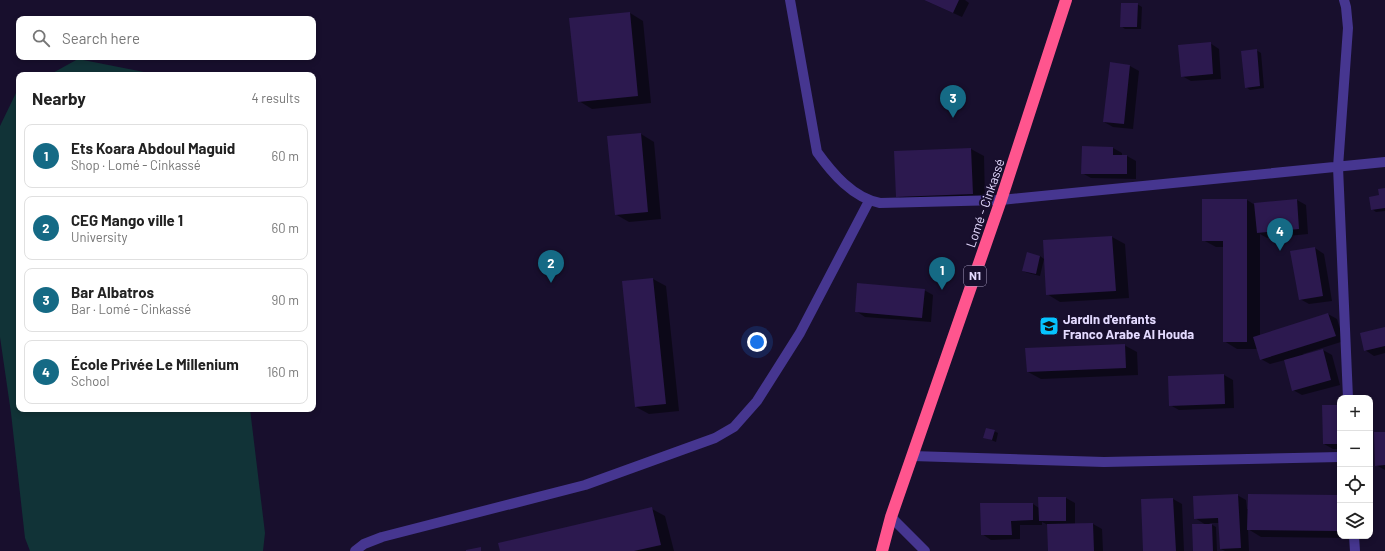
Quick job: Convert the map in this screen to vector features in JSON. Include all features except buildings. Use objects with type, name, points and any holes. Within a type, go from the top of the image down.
[{"type":"highway","name":"Lomé - Cinkassé","points":[[882,551],[912,456],[1001,200],[1066,0]]},
{"type":"street","points":[[790,0],[817,152],[832,172],[849,187],[869,201],[1001,200],[1385,162]]},
{"type":"street","points":[[1344,0],[1348,35],[1338,167],[1348,395]]},
{"type":"street","points":[[356,551],[364,544],[382,537],[585,485],[715,438],[734,427],[758,401],[800,333],[869,201]]},
{"type":"street","points":[[912,456],[1104,462],[1337,457]]},
{"type":"street","points":[[892,517],[925,551]]},
{"type":"street","points":[[1354,539],[1355,551]]},
{"type":"green space","points":[[76,60],[83,60],[144,72],[54,72]]},
{"type":"green space","points":[[16,93],[16,412],[250,412],[265,533],[263,551],[30,551],[25,538],[11,413],[0,337],[0,126]]},
{"type":"place","name":"Bar Albatros","points":[[953,118]]},
{"type":"place","name":"École Privée Le Millenium","points":[[1280,251]]},
{"type":"place","name":"CEG Mango ville 1","points":[[551,283]]},
{"type":"place","name":"Ets Koara Abdoul Maguid","points":[[942,290]]},
{"type":"place","name":"Jardin d'enfants Franco Arabe Al Houda","points":[[1049,326]]}]
